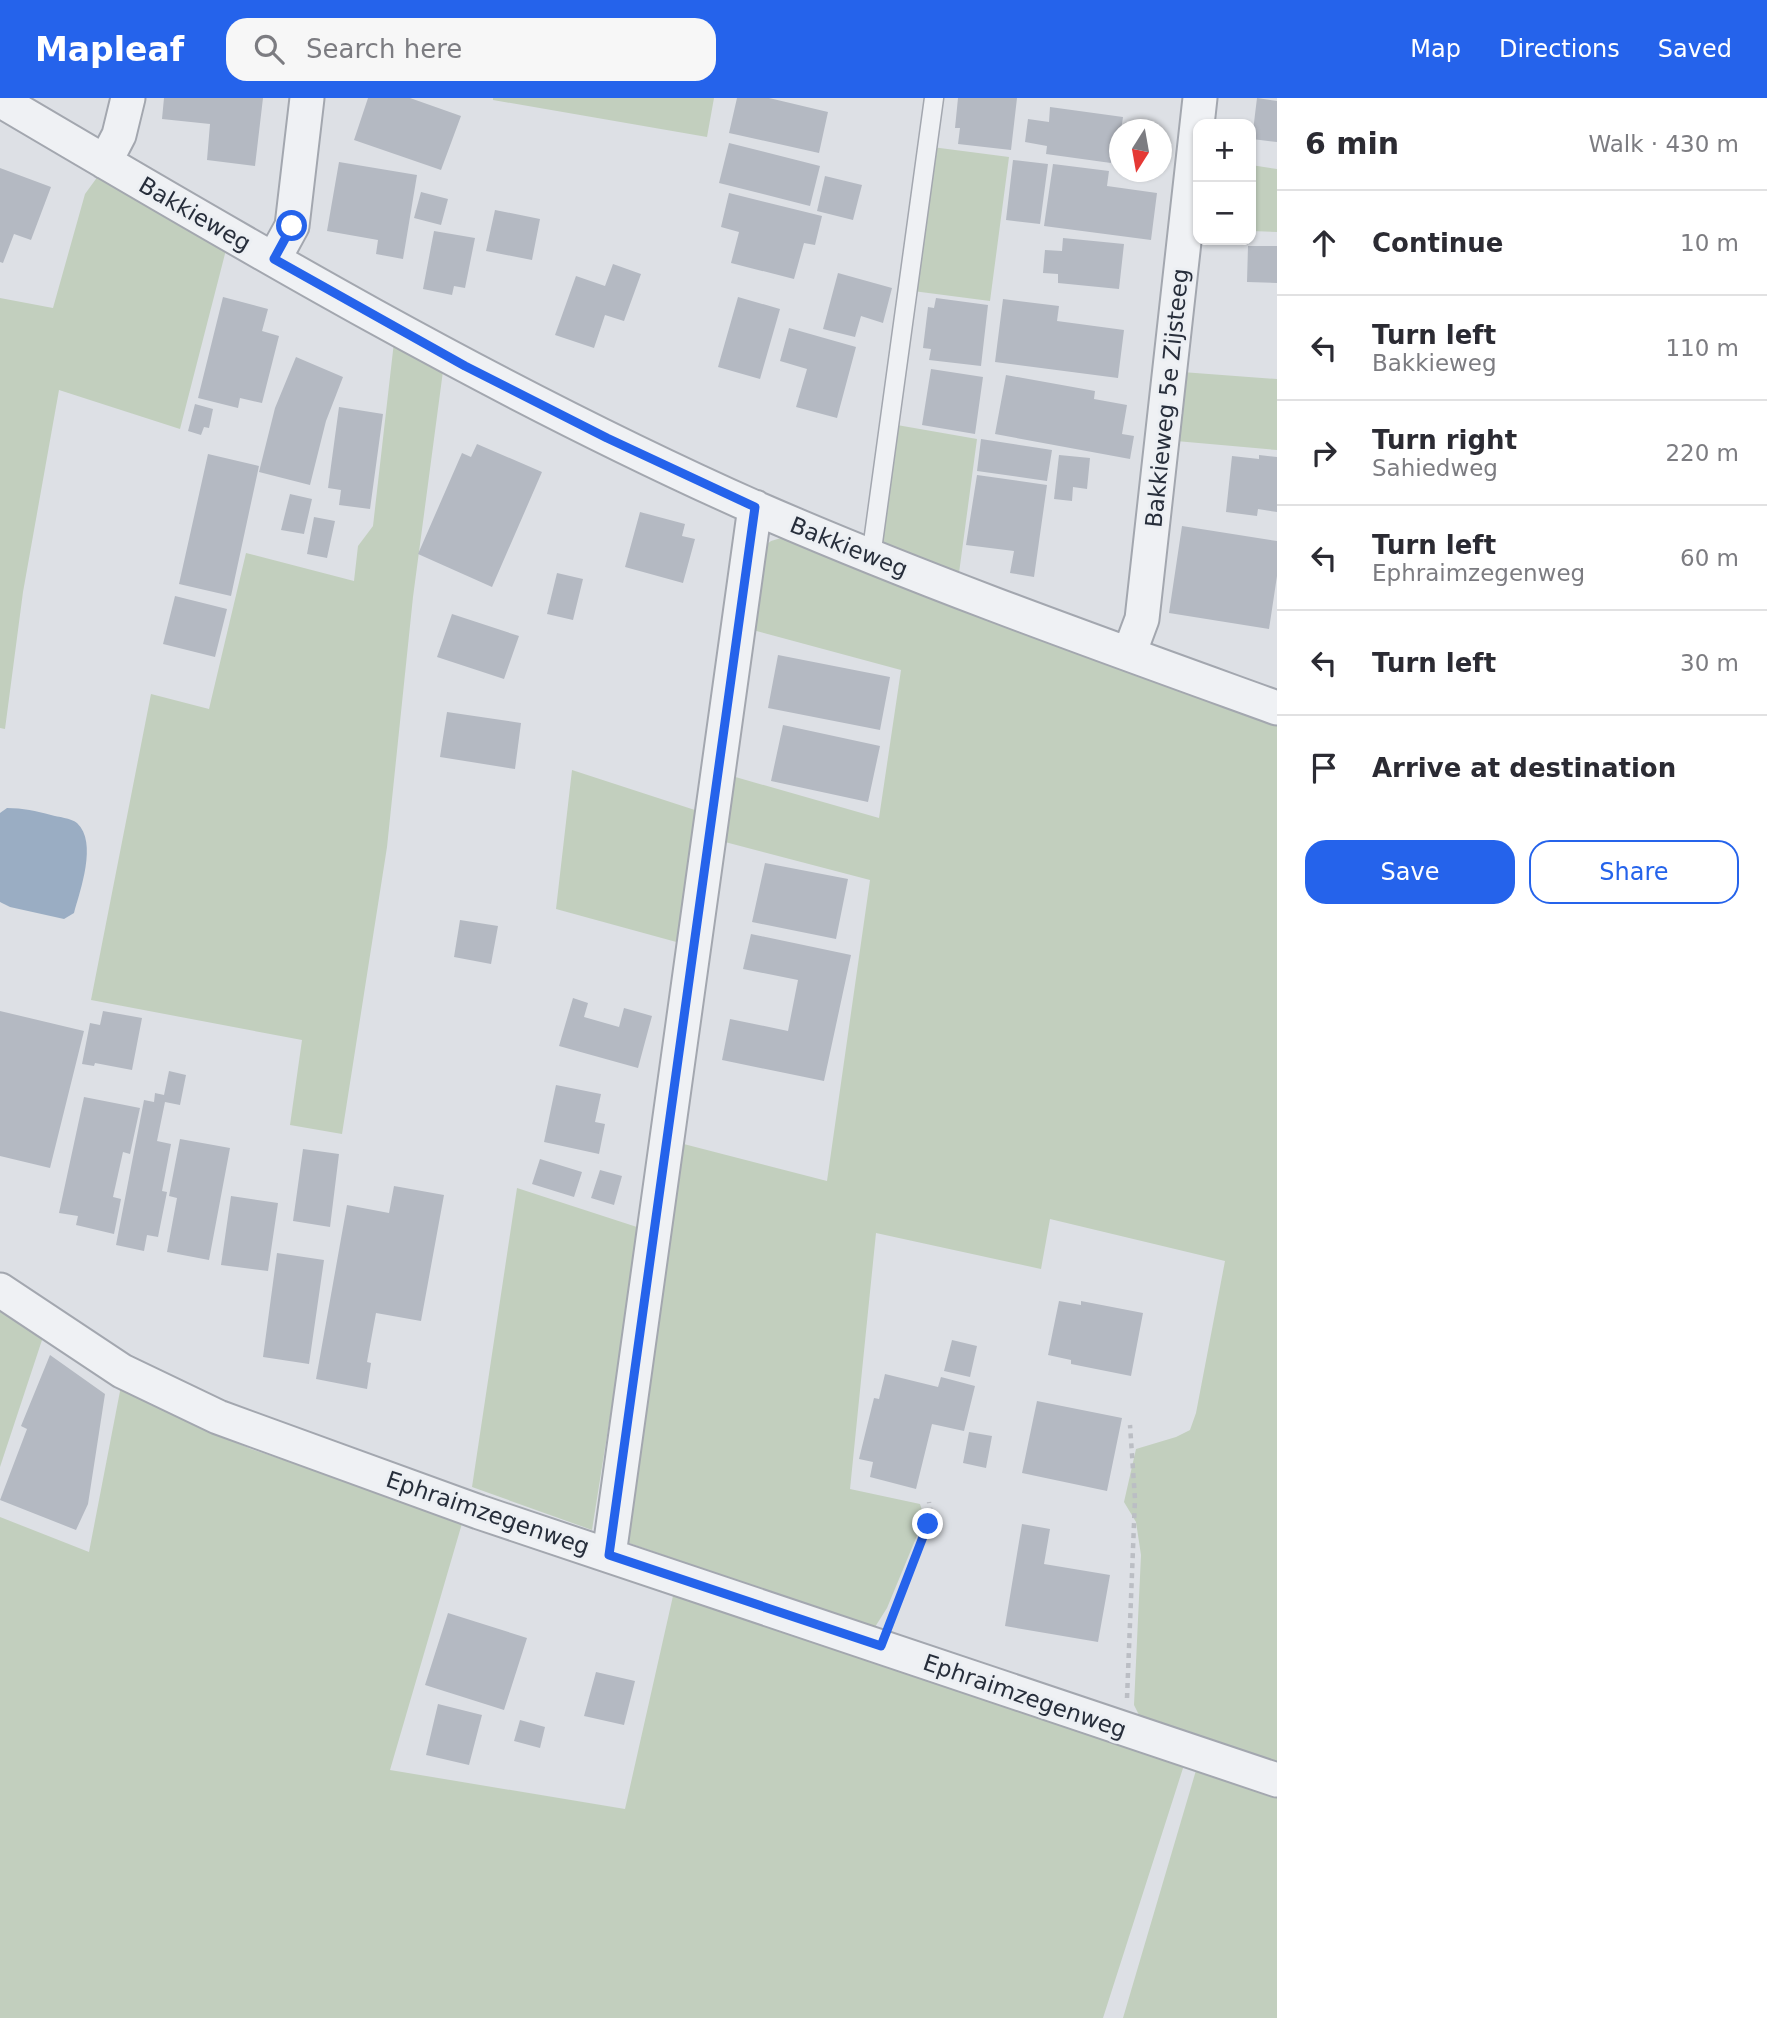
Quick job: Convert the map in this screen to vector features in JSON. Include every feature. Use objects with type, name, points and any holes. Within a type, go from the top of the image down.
[{"type":"street","points":[[105,162],[120,135],[128,98]]},
{"type":"street","points":[[274,259],[292,226],[307,98]]},
{"type":"street","name":"Bakkieweg 5e Zijsteeg","points":[[1129,654],[1142,619],[1200,98]]},
{"type":"street","name":"Bakkieweg","points":[[0,100],[465,366],[607,438],[871,557],[1277,708]]},
{"type":"street","points":[[609,1555],[755,507]]},
{"type":"street","name":"Ephraimzegenweg","points":[[0,1290],[122,1371],[218,1417],[478,1511],[1277,1780]]},
{"type":"lane","points":[[871,557],[934,98]]},
{"type":"path","points":[[1126,1730],[1135,1499],[1130,1425]]},
{"type":"path","points":[[881,1646],[928,1524],[929,1502]]},
{"type":"green space","points":[[493,98],[714,98],[707,137]]},
{"type":"green space","points":[[932,147],[1009,157],[990,301],[913,291]]},
{"type":"green space","points":[[1256,166],[1277,169],[1277,232],[1256,231]]},
{"type":"green space","points":[[101,172],[227,246],[180,429],[59,390],[23,592],[5,729],[0,728],[0,298],[53,308],[85,194]]},
{"type":"green space","points":[[394,342],[443,371],[413,597],[387,847],[342,1134],[290,1125],[302,1040],[91,1000],[151,694],[209,709],[246,553],[354,581],[358,546],[373,526]]},
{"type":"green space","points":[[1182,372],[1277,379],[1277,450],[1176,441]]},
{"type":"green space","points":[[897,425],[977,439],[959,573],[880,548]]},
{"type":"green space","points":[[781,538],[798,541],[1277,720],[1277,1765],[1148,1722],[1139,1715],[1134,1705],[1141,1555],[1136,1522],[1124,1502],[1136,1449],[1190,1430],[1196,1413],[1225,1261],[1050,1219],[1041,1269],[876,1233],[850,1489],[920,1504],[923,1513],[921,1526],[887,1608],[875,1627],[629,1543],[625,1533],[676,1142],[827,1181],[870,880],[725,842],[732,776],[879,818],[901,670],[749,629],[760,550],[771,541]]},
{"type":"green space","points":[[572,770],[701,812],[680,943],[556,909]]},
{"type":"green space","points":[[517,1188],[640,1228],[592,1530],[472,1487]]},
{"type":"green space","points":[[0,1308],[43,1337],[0,1467]]},
{"type":"green space","points":[[121,1386],[181,1419],[251,1449],[463,1520],[390,1770],[625,1809],[675,1587],[1184,1765],[1103,2018],[0,2018],[0,1517],[89,1552]]},
{"type":"green space","points":[[1197,1767],[1277,1793],[1277,2018],[1123,2018]]},
{"type":"water","points":[[7,808],[68,819],[77,823],[83,831],[86,867],[74,913],[64,919],[10,907],[0,902],[0,813]]},
{"type":"building","points":[[164,98],[263,98],[255,166],[207,160],[210,124],[162,119]]},
{"type":"building","points":[[368,98],[410,98],[461,116],[441,170],[354,140]]},
{"type":"building","points":[[737,98],[769,98],[828,112],[819,153],[729,133]]},
{"type":"building","points":[[958,98],[1017,98],[1011,150],[958,144],[960,128],[955,128]]},
{"type":"building","points":[[1257,98],[1277,101],[1277,142],[1256,139]]},
{"type":"building","points":[[1050,107],[1123,117],[1109,119],[1109,163],[1046,154],[1047,146],[1025,142],[1028,119],[1049,122]]},
{"type":"building","points":[[729,143],[820,166],[810,206],[719,183]]},
{"type":"building","points":[[1013,160],[1048,164],[1040,224],[1006,220]]},
{"type":"building","points":[[339,162],[417,175],[403,259],[376,254],[378,240],[327,231]]},
{"type":"building","points":[[1053,164],[1109,171],[1107,186],[1157,193],[1151,240],[1044,226]]},
{"type":"building","points":[[0,168],[51,187],[31,240],[14,234],[3,263],[0,262]]},
{"type":"building","points":[[825,176],[862,185],[853,220],[817,211]]},
{"type":"building","points":[[421,192],[448,199],[441,225],[414,218]]},
{"type":"building","points":[[729,193],[822,216],[815,245],[804,243],[794,279],[731,263],[739,232],[721,227]]},
{"type":"building","points":[[495,210],[540,219],[532,260],[486,251]]},
{"type":"building","points":[[434,231],[475,238],[465,288],[454,286],[452,295],[423,289]]},
{"type":"building","points":[[1063,238],[1124,244],[1119,289],[1058,283],[1058,274],[1043,273],[1045,250],[1062,251]]},
{"type":"building","points":[[1248,246],[1277,246],[1277,283],[1247,282]]},
{"type":"building","points":[[613,264],[641,274],[624,321],[605,315],[594,348],[555,335],[576,276],[605,286]]},
{"type":"building","points":[[838,273],[892,288],[883,323],[861,316],[855,337],[823,329]]},
{"type":"building","points":[[223,297],[268,309],[262,331],[279,336],[262,403],[240,398],[238,408],[198,398]]},
{"type":"building","points":[[738,297],[780,309],[760,379],[718,367]]},
{"type":"building","points":[[936,298],[988,305],[981,366],[929,360],[931,349],[923,348],[928,307],[934,308]]},
{"type":"building","points":[[1003,299],[1059,306],[1057,321],[1124,330],[1118,378],[995,362]]},
{"type":"building","points":[[789,328],[856,347],[837,418],[796,407],[807,369],[780,361]]},
{"type":"building","points":[[296,357],[343,377],[326,421],[310,485],[259,472],[275,408]]},
{"type":"building","points":[[931,369],[983,377],[975,434],[922,425]]},
{"type":"building","points":[[1006,375],[1095,391],[1094,399],[1127,405],[1122,434],[1134,436],[1130,459],[995,434]]},
{"type":"building","points":[[195,404],[213,409],[209,428],[204,427],[201,435],[188,431]]},
{"type":"building","points":[[339,407],[383,414],[370,509],[339,505],[341,490],[328,488]]},
{"type":"building","points":[[981,439],[1052,450],[1047,481],[977,471]]},
{"type":"building","points":[[477,444],[542,472],[492,587],[418,554],[462,453],[471,457]]},
{"type":"building","points":[[208,454],[259,466],[231,596],[179,584]]},
{"type":"building","points":[[1059,455],[1090,458],[1087,489],[1073,487],[1072,501],[1054,499]]},
{"type":"building","points":[[1259,455],[1277,457],[1277,512],[1258,509],[1257,516],[1226,512],[1232,456],[1259,459]]},
{"type":"building","points":[[977,475],[1047,485],[1034,577],[1010,573],[1014,551],[966,545]]},
{"type":"building","points":[[290,494],[312,499],[304,534],[281,530]]},
{"type":"building","points":[[640,512],[685,524],[682,536],[695,539],[683,583],[625,567]]},
{"type":"building","points":[[314,517],[335,521],[327,558],[307,554]]},
{"type":"building","points":[[1182,526],[1277,541],[1277,576],[1269,629],[1169,613]]},
{"type":"building","points":[[557,573],[583,579],[573,620],[547,614]]},
{"type":"building","points":[[175,596],[227,609],[215,657],[163,644]]},
{"type":"building","points":[[452,614],[519,636],[504,679],[437,657]]},
{"type":"building","points":[[778,655],[890,677],[880,730],[768,708]]},
{"type":"building","points":[[447,712],[521,723],[515,769],[440,757]]},
{"type":"building","points":[[783,725],[880,746],[868,802],[771,781]]},
{"type":"building","points":[[765,863],[848,879],[836,939],[752,922]]},
{"type":"building","points":[[460,920],[498,926],[491,964],[454,957]]},
{"type":"building","points":[[751,934],[851,955],[824,1081],[722,1060],[730,1019],[788,1031],[798,980],[743,969]]},
{"type":"building","points":[[573,998],[588,1003],[584,1017],[619,1027],[624,1008],[652,1016],[638,1068],[559,1046]]},
{"type":"building","points":[[0,1011],[84,1031],[50,1168],[0,1156]]},
{"type":"building","points":[[103,1011],[142,1018],[132,1070],[95,1063],[94,1066],[82,1064],[90,1023],[100,1025]]},
{"type":"building","points":[[169,1071],[186,1075],[180,1105],[165,1102],[157,1141],[171,1144],[162,1191],[167,1192],[158,1237],[147,1235],[144,1251],[116,1245],[144,1100],[154,1102],[155,1093],[164,1095]]},
{"type":"building","points":[[556,1085],[601,1094],[595,1122],[605,1124],[599,1154],[544,1142]]},
{"type":"building","points":[[84,1097],[140,1108],[130,1154],[123,1152],[113,1197],[121,1199],[114,1234],[76,1225],[78,1216],[59,1213]]},
{"type":"building","points":[[180,1139],[230,1148],[209,1260],[167,1252],[177,1198],[169,1196]]},
{"type":"building","points":[[303,1149],[339,1154],[330,1227],[293,1221]]},
{"type":"building","points":[[540,1159],[582,1172],[574,1197],[532,1184]]},
{"type":"building","points":[[600,1170],[622,1176],[614,1205],[591,1198]]},
{"type":"building","points":[[394,1186],[444,1195],[421,1321],[376,1313],[367,1362],[371,1363],[367,1389],[316,1379],[347,1205],[389,1213]]},
{"type":"building","points":[[231,1196],[278,1203],[268,1271],[221,1265]]},
{"type":"building","points":[[277,1253],[324,1260],[309,1364],[263,1357]]},
{"type":"building","points":[[1059,1301],[1081,1305],[1081,1301],[1143,1313],[1131,1376],[1071,1364],[1071,1360],[1048,1355]]},
{"type":"building","points":[[952,1340],[977,1346],[970,1377],[944,1371]]},
{"type":"building","points":[[50,1355],[105,1394],[88,1504],[76,1530],[0,1500],[27,1429],[21,1426]]},
{"type":"building","points":[[885,1374],[938,1387],[941,1377],[975,1386],[964,1431],[932,1424],[916,1489],[870,1477],[873,1462],[859,1459],[874,1398],[879,1399]]},
{"type":"building","points":[[1037,1401],[1122,1418],[1107,1491],[1022,1473]]},
{"type":"building","points":[[969,1432],[992,1436],[986,1468],[963,1463]]},
{"type":"building","points":[[1022,1524],[1050,1529],[1044,1564],[1110,1575],[1098,1642],[1005,1626]]},
{"type":"building","points":[[448,1613],[527,1638],[504,1710],[425,1685]]},
{"type":"building","points":[[596,1672],[635,1681],[624,1725],[584,1716]]},
{"type":"building","points":[[438,1704],[482,1715],[469,1765],[426,1755]]},
{"type":"building","points":[[520,1720],[545,1727],[540,1748],[514,1741]]},
{"type":"route","points":[[292,226],[274,259],[465,366],[607,438],[755,507],[609,1555],[881,1646],[928,1524]]}]
